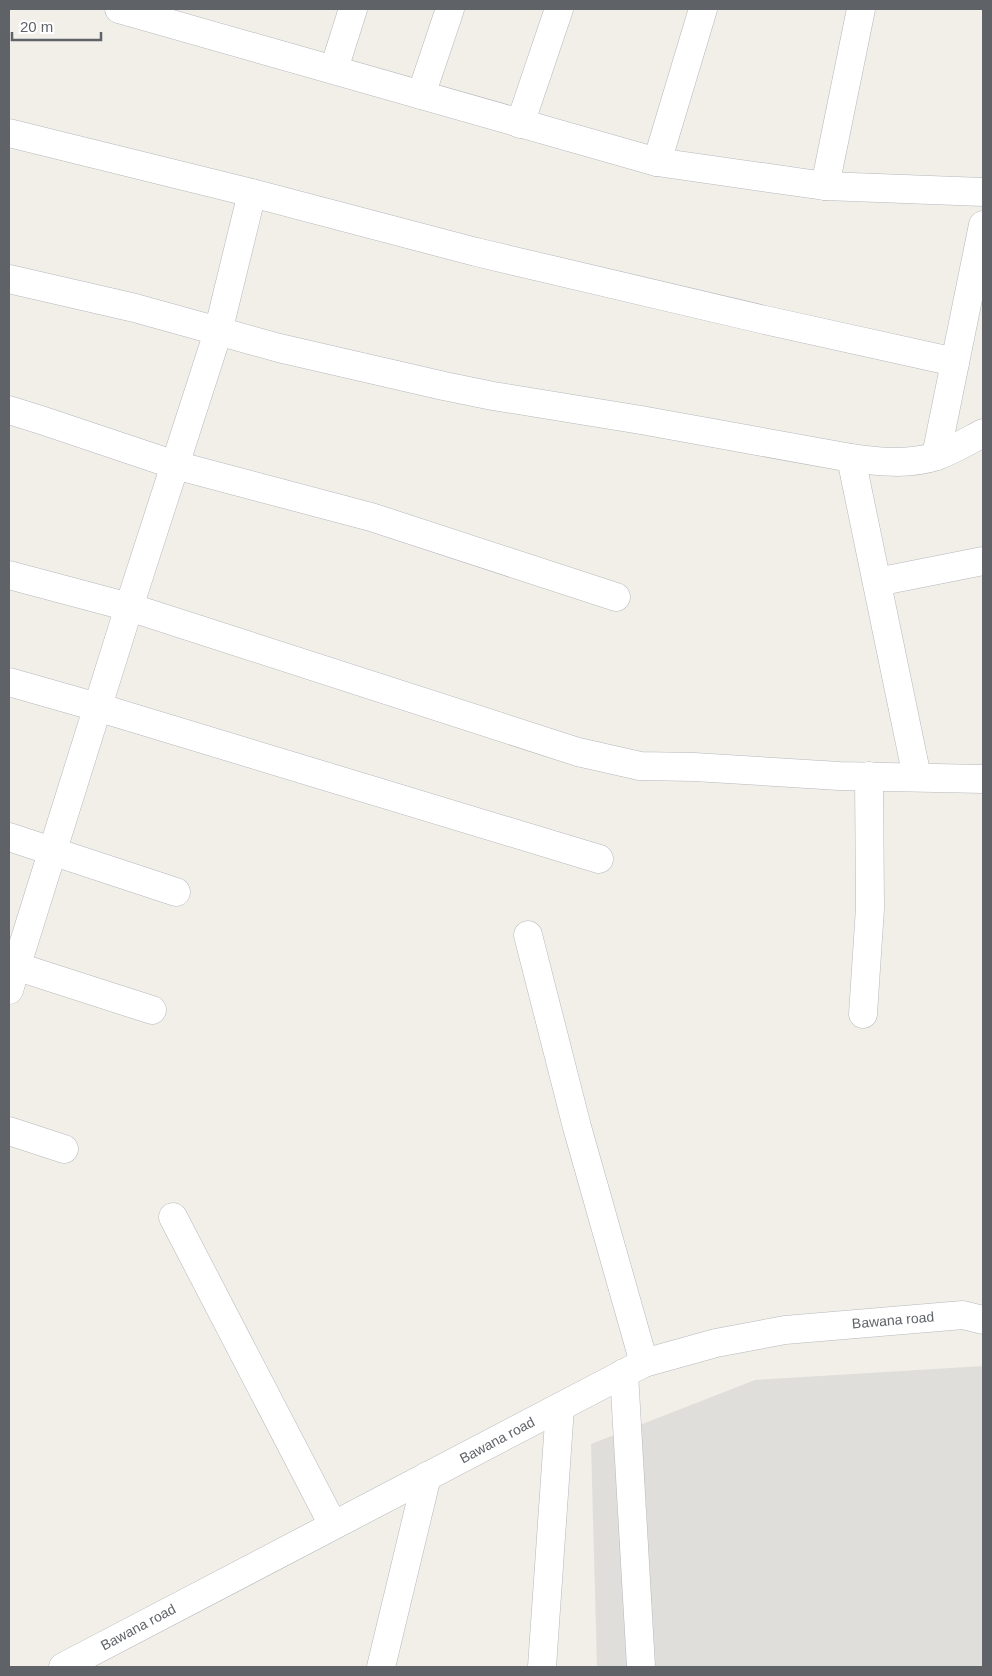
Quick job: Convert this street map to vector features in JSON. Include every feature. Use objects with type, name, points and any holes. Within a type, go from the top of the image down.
[{"type":"street","points":[[120,9],[657,162],[825,186],[983,192]]},
{"type":"street","points":[[334,69],[352,9]]},
{"type":"street","points":[[421,95],[450,9]]},
{"type":"street","points":[[520,124],[559,9]]},
{"type":"street","points":[[657,162],[703,9]]},
{"type":"street","points":[[825,186],[861,9]]},
{"type":"street","points":[[9,133],[252,193],[476,252],[765,320],[955,362]]},
{"type":"street","points":[[152,1010],[12,974],[218,332],[252,193]]},
{"type":"street","points":[[936,456],[983,225]]},
{"type":"street","points":[[9,278],[135,308],[278,348],[492,396],[641,420],[851,458],[880,462],[907,461],[936,456],[983,433]]},
{"type":"street","points":[[9,410],[175,465],[371,517],[616,597]]},
{"type":"street","points":[[851,458],[917,777]]},
{"type":"street","points":[[877,582],[983,561]]},
{"type":"street","points":[[9,575],[129,607],[578,752],[640,766],[983,779]]},
{"type":"street","points":[[9,682],[599,859]]},
{"type":"street","points":[[863,1014],[870,908],[869,776]]},
{"type":"street","points":[[9,837],[176,892]]},
{"type":"street","points":[[528,935],[577,1127],[634,1368],[640,1667]]},
{"type":"street","points":[[9,1131],[64,1149]]},
{"type":"street","points":[[173,1217],[333,1525]]},
{"type":"street","name":"Bawana road","points":[[63,1667],[634,1368],[716,1342],[785,1330],[976,1312]]},
{"type":"street","points":[[542,1667],[560,1407]]},
{"type":"street","points":[[381,1667],[427,1476]]},
{"type":"street","points":[[110,1667],[119,1637]]},
{"type":"shaded area","points":[[983,1366],[983,1667],[597,1667],[591,1444],[755,1380]]}]
